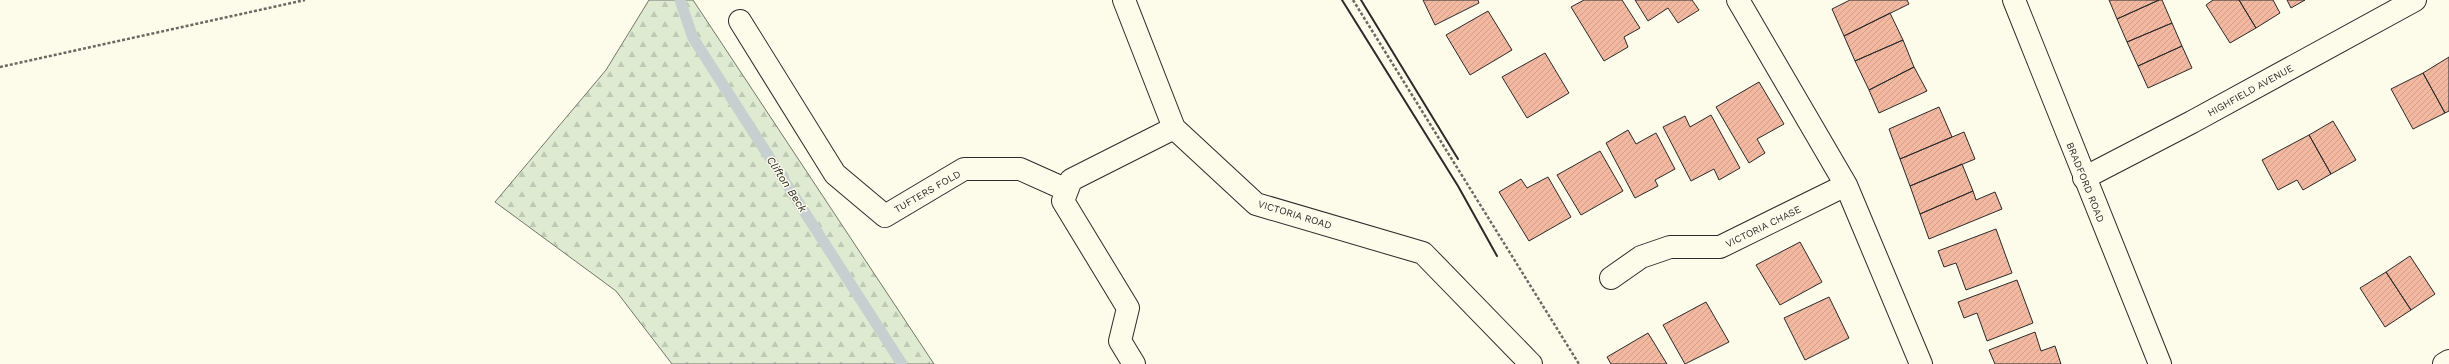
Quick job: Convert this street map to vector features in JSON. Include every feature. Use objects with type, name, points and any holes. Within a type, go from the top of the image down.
[{"type":"street","name":"VICTORIA ROAD","points":[[1124,0],[1174,128],[1256,204],[1423,253],[1531,364]]},
{"type":"street","points":[[1738,0],[1846,185],[1921,364]]},
{"type":"street","name":"BRADFORD ROAD","points":[[2014,0],[2084,178],[2160,364]]},
{"type":"street","name":"HIGHFIELD AVENUE","points":[[2084,178],[2192,122],[2415,0]]},
{"type":"street","name":"TUFTERS FOLD","points":[[740,21],[835,174],[885,216],[964,169],[1020,169],[1067,190]]},
{"type":"street","points":[[1134,364],[1120,341],[1128,308],[1063,201],[1071,180],[1174,128]]},
{"type":"street","name":"VICTORIA CHASE","points":[[1611,278],[1641,257],[1670,247],[1720,247],[1846,185]]},
{"type":"street","points":[[2444,364],[2449,361]]},
{"type":"path","points":[[0,67],[305,0]]},
{"type":"path","points":[[1353,0],[1579,364]]},
{"type":"green space","points":[[649,0],[693,0],[934,364],[672,364],[616,291],[495,202],[606,70]]},
{"type":"building","points":[[1423,0],[1478,0],[1479,3],[1435,25]]},
{"type":"building","points":[[1584,0],[1622,0],[1640,28],[1624,37],[1628,47],[1604,61],[1571,7]]},
{"type":"building","points":[[1635,0],[1692,0],[1699,10],[1678,23],[1668,8],[1648,21]]},
{"type":"building","points":[[1850,0],[1907,0],[1909,4],[1844,36],[1832,9]]},
{"type":"building","points":[[2109,0],[2159,0],[2117,19]]},
{"type":"building","points":[[2162,0],[2172,23],[2127,42],[2117,19]]},
{"type":"building","points":[[2213,0],[2239,0],[2256,28],[2230,43],[2206,5]]},
{"type":"building","points":[[2239,0],[2273,0],[2280,13],[2256,28]]},
{"type":"building","points":[[2287,0],[2305,0],[2291,8]]},
{"type":"building","points":[[1488,11],[1512,50],[1470,75],[1446,35]]},
{"type":"building","points":[[1890,13],[1903,40],[1855,61],[1844,36]]},
{"type":"building","points":[[2172,23],[2182,46],[2138,66],[2127,42]]},
{"type":"building","points":[[1903,40],[1914,67],[1869,90],[1855,61]]},
{"type":"building","points":[[2182,46],[2192,68],[2148,88],[2138,66]]},
{"type":"building","points":[[1545,53],[1569,93],[1527,118],[1502,77]]},
{"type":"building","points":[[2449,57],[2449,111],[2445,113],[2423,73]]},
{"type":"building","points":[[1914,67],[1927,91],[1879,113],[1869,90]]},
{"type":"building","points":[[2423,73],[2445,113],[2413,129],[2391,89]]},
{"type":"building","points":[[1759,82],[1784,124],[1757,139],[1765,153],[1749,163],[1716,107]]},
{"type":"building","points":[[1939,107],[1952,137],[1900,159],[1889,129]]},
{"type":"building","points":[[1711,115],[1740,168],[1719,180],[1714,169],[1691,181],[1663,127],[1685,116],[1690,127]]},
{"type":"building","points":[[2333,121],[2356,160],[2331,174],[2309,135]]},
{"type":"building","points":[[1628,130],[1636,144],[1656,133],[1675,169],[1655,180],[1658,186],[1635,198],[1606,143]]},
{"type":"building","points":[[1964,132],[1975,159],[1910,186],[1900,159]]},
{"type":"building","points":[[2309,135],[2331,174],[2303,190],[2297,180],[2278,190],[2262,160]]},
{"type":"building","points":[[1600,151],[1623,191],[1581,215],[1557,175]]},
{"type":"building","points":[[1962,164],[1973,191],[1920,214],[1910,186]]},
{"type":"building","points":[[1548,177],[1571,217],[1529,241],[1499,192],[1521,179],[1527,188]]},
{"type":"building","points":[[1973,191],[1976,200],[1995,192],[2002,209],[1929,239],[1920,214]]},
{"type":"building","points":[[1996,229],[2012,273],[1966,290],[1956,263],[1944,267],[1938,251]]},
{"type":"building","points":[[1800,242],[1822,282],[1780,305],[1756,265]]},
{"type":"building","points":[[2410,256],[2435,294],[2411,310],[2386,272]]},
{"type":"building","points":[[2386,272],[2411,310],[2385,327],[2360,288]]},
{"type":"building","points":[[2017,280],[2033,323],[1987,341],[1977,313],[1964,318],[1958,302]]},
{"type":"building","points":[[1829,297],[1849,338],[1805,360],[1784,318]]},
{"type":"building","points":[[1706,302],[1729,342],[1685,364],[1663,325]]},
{"type":"building","points":[[2035,332],[2041,351],[2055,346],[2061,364],[1995,364],[1989,350]]},
{"type":"building","points":[[1648,333],[1667,364],[1611,364],[1607,357]]},
{"type":"waterway","name":"Clifton Beck","points":[[680,0],[693,38],[902,364]]},
{"type":"wall","points":[[1342,0],[1458,186],[1497,256]]},
{"type":"wall","points":[[1361,0],[1458,159]]}]
